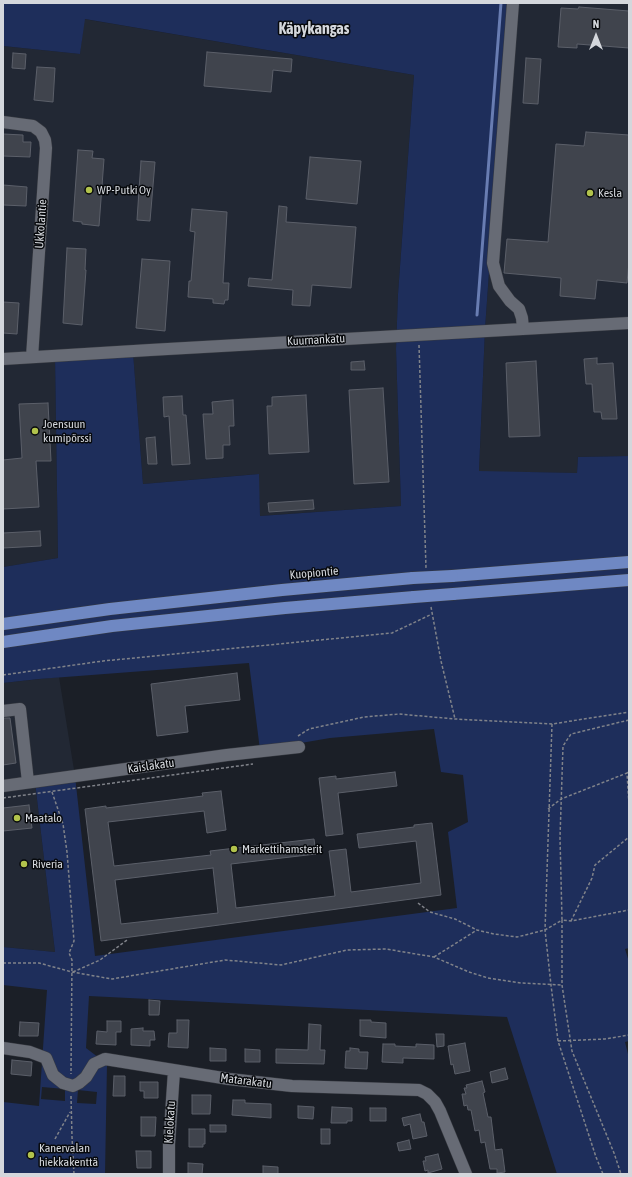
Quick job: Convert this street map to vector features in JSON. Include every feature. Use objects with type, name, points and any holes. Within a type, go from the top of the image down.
[{"type":"highway","name":"Kuopiontie","points":[[3,624],[110,609],[266,592],[413,578],[629,562]]},
{"type":"highway","points":[[3,642],[112,626],[285,608],[629,580]]},
{"type":"street","points":[[513,3],[493,263],[499,286],[510,301],[519,309],[523,328]]},
{"type":"street","name":"Ukkolantie","points":[[3,122],[33,126],[41,132],[45,140],[46,148],[32,357]]},
{"type":"street","name":"Kuurnankatu","points":[[3,359],[629,322]]},
{"type":"street","points":[[3,711],[20,709],[28,782]]},
{"type":"street","name":"Kaislakatu","points":[[3,786],[227,755],[298,742]]},
{"type":"street","name":"Matarakatu","points":[[3,1048],[30,1052],[46,1058],[53,1075],[63,1083],[73,1086],[86,1077],[94,1064],[105,1059],[229,1079],[292,1086],[418,1090],[427,1094],[440,1110],[466,1174]]},
{"type":"street","name":"Kielokatu","points":[[169,1174],[169,1144],[174,1071]]},
{"type":"path","points":[[419,334],[426,564]]},
{"type":"path","points":[[431,608],[441,661],[455,719]]},
{"type":"path","points":[[3,675],[103,661],[392,633],[430,615]]},
{"type":"path","points":[[298,742],[310,729],[364,717],[399,714],[455,719],[552,724],[629,712]]},
{"type":"path","points":[[621,1174],[614,1153],[572,1051],[562,985],[560,837],[563,746],[571,734],[629,720]]},
{"type":"path","points":[[552,724],[545,930],[551,985],[558,1040],[596,1158],[604,1174]]},
{"type":"path","points":[[3,798],[259,763]]},
{"type":"path","points":[[548,809],[561,800],[628,772],[629,805]]},
{"type":"path","points":[[52,791],[63,824],[67,852],[74,941],[69,953],[72,960],[71,1063]]},
{"type":"path","points":[[571,921],[592,878],[595,865],[629,837]]},
{"type":"path","points":[[418,903],[430,912],[455,919],[477,930],[517,937],[545,930],[562,920],[571,921],[629,910]]},
{"type":"path","points":[[434,957],[477,930]]},
{"type":"path","points":[[72,972],[100,960],[127,940]]},
{"type":"path","points":[[3,963],[39,963],[72,972],[112,979],[225,960],[281,965],[347,950],[386,949],[434,957],[469,972],[488,978],[521,983],[562,985]]},
{"type":"path","points":[[558,1040],[604,1039],[629,1035]]},
{"type":"path","points":[[71,1101],[74,1174]]},
{"type":"path","points":[[55,1139],[71,1110]]},
{"type":"shaded area","points":[[3,3],[508,3],[485,329],[479,471],[577,473],[578,457],[629,456],[629,948],[625,949],[629,962],[629,1041],[625,1042],[629,1058],[629,1174],[557,1174],[507,1017],[89,996],[86,1048],[107,1064],[105,1174],[3,1174],[3,1102],[39,1106],[47,990],[3,985],[3,947],[55,952],[35,782],[75,776],[95,956],[457,908],[448,832],[468,822],[463,775],[441,772],[434,729],[330,738],[260,750],[249,663],[3,683],[3,567],[58,558],[55,357],[133,352],[143,484],[259,474],[260,516],[401,506],[396,349],[398,294],[414,75],[85,19],[80,54],[3,46]],"holes":[[[42,1087],[65,1089],[65,1101],[41,1099]],[[78,1090],[97,1092],[96,1104],[77,1103]]]},
{"type":"shaded area","points":[[508,3],[629,3],[629,456],[578,457],[577,473],[479,472],[485,329]]},
{"type":"shaded area","points":[[84,19],[414,75],[398,294],[396,349],[401,506],[260,516],[258,474],[143,484],[133,353],[55,357],[58,558],[3,567],[3,46],[80,54]]},
{"type":"shaded area","name":"Riveria","points":[[59,677],[75,776],[35,782],[55,952],[3,947],[3,683]]},
{"type":"building","points":[[579,7],[629,11],[629,48],[577,44],[577,48],[558,47],[561,8],[578,9]]},
{"type":"building","points":[[207,52],[292,59],[291,72],[273,70],[271,92],[204,86]]},
{"type":"building","points":[[13,53],[26,54],[25,69],[12,68]]},
{"type":"building","points":[[526,58],[541,59],[538,104],[523,103]]},
{"type":"building","points":[[37,67],[55,68],[53,102],[34,100]]},
{"type":"building","name":"Kesla","points":[[586,132],[629,135],[629,262],[627,283],[597,280],[595,299],[560,296],[561,278],[504,273],[507,239],[548,242],[556,144],[584,146]]},
{"type":"building","points":[[3,134],[23,135],[23,142],[31,142],[30,157],[3,156]]},
{"type":"building","name":"WP-Putki Oy","points":[[78,150],[93,151],[92,158],[104,159],[99,226],[82,224],[82,222],[73,221]]},
{"type":"building","points":[[310,157],[361,161],[357,204],[306,199]]},
{"type":"building","points":[[141,161],[155,162],[150,221],[137,220]]},
{"type":"building","points":[[3,185],[27,187],[26,206],[3,205]]},
{"type":"building","points":[[279,206],[287,207],[286,222],[356,227],[351,288],[312,285],[310,306],[292,305],[293,290],[248,286],[249,278],[272,280]]},
{"type":"building","points":[[192,209],[227,212],[223,283],[229,283],[228,300],[225,300],[224,304],[213,303],[213,299],[188,297],[189,281],[191,281],[195,232],[190,231]]},
{"type":"building","points":[[67,248],[86,249],[82,325],[63,323]]},
{"type":"building","points":[[142,259],[170,261],[165,331],[136,328]]},
{"type":"building","points":[[3,302],[19,303],[17,334],[3,333]]},
{"type":"building","points":[[597,358],[597,364],[613,363],[617,419],[602,419],[601,412],[594,412],[592,384],[586,384],[584,359]]},
{"type":"building","points":[[364,361],[365,370],[351,370],[351,362]]},
{"type":"building","points":[[536,361],[540,436],[509,437],[506,363]]},
{"type":"building","points":[[383,388],[389,482],[354,484],[349,390]]},
{"type":"building","points":[[306,395],[309,452],[269,454],[267,406],[272,406],[272,397]]},
{"type":"building","points":[[182,396],[183,415],[186,415],[190,464],[172,465],[169,416],[164,417],[163,397]]},
{"type":"building","points":[[233,400],[234,426],[229,426],[230,445],[223,445],[223,458],[206,459],[203,414],[213,414],[212,402]]},
{"type":"building","name":"Joensuun kumipörssi","points":[[48,403],[51,461],[36,461],[39,507],[3,509],[3,460],[22,458],[19,404]]},
{"type":"building","points":[[155,437],[157,464],[148,464],[146,438]]},
{"type":"building","points":[[313,500],[314,509],[269,512],[268,503]]},
{"type":"building","points":[[40,531],[41,546],[3,548],[3,533]]},
{"type":"building","points":[[237,673],[240,700],[185,706],[188,732],[157,736],[151,684]]},
{"type":"building","points":[[3,718],[10,718],[16,763],[3,765]]},
{"type":"building","points":[[395,772],[397,786],[338,793],[343,834],[326,836],[319,778],[336,776],[336,779]]},
{"type":"building","points":[[221,791],[226,830],[207,833],[204,811],[108,822],[114,866],[211,855],[210,851],[314,839],[316,854],[231,864],[236,908],[335,896],[329,851],[346,849],[351,892],[421,883],[416,841],[359,848],[357,834],[414,827],[414,825],[432,823],[441,895],[101,941],[85,809],[106,806],[106,808],[203,796],[202,793]],"holes":[[[213,868],[218,913],[121,924],[115,880]]]},
{"type":"building","name":"Maatalo","points":[[29,805],[32,828],[3,831],[3,808]]},
{"type":"building","points":[[149,1000],[160,1001],[159,1015],[149,1015]]},
{"type":"building","points":[[177,1020],[189,1020],[188,1048],[168,1047],[169,1033],[177,1033]]},
{"type":"building","points":[[360,1020],[371,1020],[371,1022],[386,1023],[386,1038],[360,1036]]},
{"type":"building","points":[[107,1021],[121,1021],[121,1032],[116,1032],[116,1045],[96,1044],[97,1031],[107,1032]]},
{"type":"building","points":[[20,1022],[39,1023],[38,1036],[19,1036]]},
{"type":"building","points":[[309,1024],[321,1025],[320,1050],[325,1050],[324,1064],[276,1063],[276,1049],[308,1050]]},
{"type":"building","points":[[143,1028],[143,1031],[154,1031],[155,1040],[150,1040],[150,1046],[131,1045],[131,1029]]},
{"type":"building","points":[[436,1034],[444,1034],[444,1046],[437,1047]]},
{"type":"building","points":[[465,1043],[470,1071],[455,1074],[453,1064],[451,1065],[448,1046]]},
{"type":"building","points":[[383,1044],[416,1047],[416,1044],[434,1045],[434,1059],[403,1058],[403,1063],[382,1062]]},
{"type":"building","points":[[210,1048],[226,1049],[226,1061],[210,1061]]},
{"type":"building","points":[[350,1048],[359,1049],[359,1052],[368,1052],[367,1069],[345,1068],[346,1051],[350,1051]]},
{"type":"building","points":[[245,1049],[260,1050],[260,1062],[245,1062]]},
{"type":"building","points":[[12,1060],[32,1062],[31,1076],[11,1074]]},
{"type":"building","points":[[505,1068],[508,1079],[492,1083],[490,1072]]},
{"type":"building","points":[[114,1076],[125,1076],[125,1096],[113,1096]]},
{"type":"building","points":[[482,1081],[488,1117],[491,1117],[495,1150],[502,1149],[505,1172],[497,1173],[497,1169],[490,1169],[485,1142],[481,1143],[479,1130],[475,1131],[471,1110],[468,1110],[467,1105],[464,1106],[462,1094],[466,1094],[464,1088],[467,1088],[466,1085]]},
{"type":"building","points":[[140,1082],[158,1082],[158,1098],[144,1098],[144,1091],[140,1091]]},
{"type":"building","points":[[192,1095],[211,1095],[210,1114],[192,1114]]},
{"type":"building","points":[[233,1100],[245,1100],[245,1103],[271,1104],[271,1118],[232,1115]]},
{"type":"building","points":[[298,1106],[314,1107],[313,1119],[298,1118]]},
{"type":"building","points":[[332,1107],[352,1108],[352,1121],[347,1121],[347,1123],[331,1123]]},
{"type":"building","points":[[370,1108],[386,1108],[386,1121],[370,1121]]},
{"type":"building","points":[[420,1114],[422,1122],[424,1122],[427,1136],[413,1139],[410,1124],[404,1126],[402,1118]]},
{"type":"building","points":[[141,1117],[156,1117],[155,1136],[141,1136]]},
{"type":"building","points":[[210,1125],[226,1125],[226,1132],[210,1132]]},
{"type":"building","points":[[189,1129],[205,1129],[205,1144],[203,1144],[203,1147],[189,1147]]},
{"type":"building","points":[[321,1129],[330,1129],[330,1144],[321,1144]]},
{"type":"building","points":[[409,1140],[411,1149],[399,1151],[397,1143]]},
{"type":"building","points":[[136,1151],[151,1151],[151,1168],[137,1168]]},
{"type":"building","points":[[438,1154],[442,1169],[428,1173],[428,1170],[425,1171],[423,1161],[426,1161],[425,1157]]},
{"type":"building","points":[[188,1163],[203,1164],[202,1174],[188,1174]]},
{"type":"building","points":[[263,1166],[278,1167],[278,1174],[263,1174]]},
{"type":"waterway","points":[[477,315],[501,3]]},
{"type":"place","name":"WP-Putki Oy","points":[[89,190]]},
{"type":"place","name":"Kesla","points":[[590,193]]},
{"type":"place","name":"Joensuun kumipörssi","points":[[35,431]]},
{"type":"place","name":"Maatalo","points":[[17,818]]},
{"type":"place","name":"Markettihamsterit","points":[[234,849]]},
{"type":"place","name":"Riveria","points":[[24,864]]},
{"type":"place","name":"Kanervalan hiekkakenttä","points":[[31,1155]]},
{"type":"district","name":"Käpykangas","points":[[314,29]]}]
